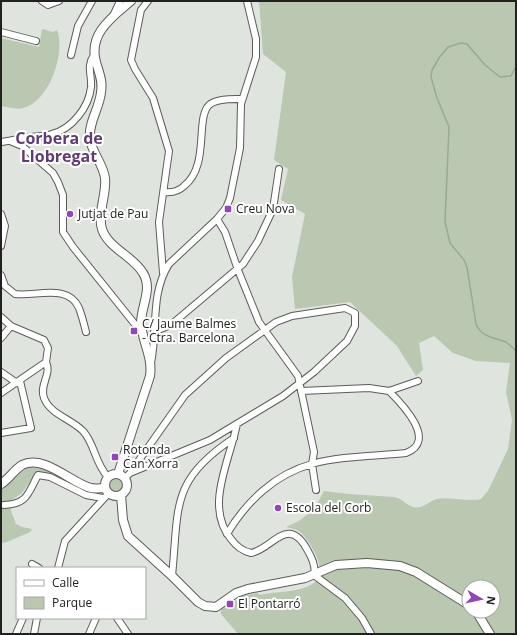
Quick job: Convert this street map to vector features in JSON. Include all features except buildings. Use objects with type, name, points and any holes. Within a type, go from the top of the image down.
[{"type":"street","points":[[42,1],[48,5],[59,1]]},
{"type":"street","points":[[71,55],[78,26],[92,1]]},
{"type":"street","points":[[148,1],[140,10],[131,60],[135,70],[153,98],[167,142],[169,159],[158,230],[164,273]]},
{"type":"street","points":[[247,1],[257,46],[255,63],[242,99],[241,137],[237,170],[228,203],[217,219],[169,264],[164,273],[157,301],[149,383],[128,473],[127,487],[121,495],[123,520],[128,536],[198,602],[206,606],[213,607],[243,590],[314,575],[336,565],[367,563],[400,566],[416,572],[461,600]]},
{"type":"street","points":[[1,142],[53,134],[70,124],[82,113],[91,86],[89,70],[90,63],[94,55],[100,31],[105,23],[125,2]]},
{"type":"street","points":[[1,32],[36,41]]},
{"type":"street","points":[[94,55],[101,78],[101,94],[90,136],[92,146],[101,164],[105,178],[101,226],[104,234],[143,272],[147,292],[141,318],[142,333],[151,363]]},
{"type":"street","points":[[89,70],[98,68]]},
{"type":"street","points":[[164,192],[177,192],[187,184],[196,171],[204,117],[208,107],[214,102],[242,99]]},
{"type":"street","points":[[22,146],[27,137]]},
{"type":"street","points":[[10,141],[22,146],[53,173],[63,195],[63,232],[73,247],[142,333]]},
{"type":"street","points":[[154,332],[172,324],[238,270],[258,241],[273,209],[279,169]]},
{"type":"street","points":[[1,246],[5,226],[2,216]]},
{"type":"street","points":[[217,219],[225,232],[238,270],[265,330],[293,367],[300,387],[314,452],[312,464],[316,490]]},
{"type":"street","points":[[1,275],[5,286],[15,294],[57,293],[70,298],[79,308],[86,332]]},
{"type":"street","points":[[58,567],[65,541],[105,493],[104,481],[108,477],[128,473],[210,440],[300,387],[347,341],[355,326],[355,313],[345,308],[292,316],[276,322],[226,358],[184,395],[128,473]]},
{"type":"street","points":[[1,317],[11,326],[44,340],[48,348],[46,362],[48,372],[42,390],[45,402],[52,410],[83,432],[102,470],[108,477]]},
{"type":"street","points":[[131,320],[141,318]]},
{"type":"street","points":[[1,338],[11,326]]},
{"type":"street","points":[[1,393],[46,362]]},
{"type":"street","points":[[1,372],[18,382],[31,428],[1,433]]},
{"type":"street","points":[[300,387],[369,388],[389,391],[418,381]]},
{"type":"street","points":[[227,534],[245,510],[268,487],[289,472],[312,464],[406,453],[412,450],[415,447],[418,437],[414,420],[389,391]]},
{"type":"street","points":[[237,424],[218,500],[220,519],[227,534],[238,547],[251,553],[261,550],[276,537],[283,534],[295,536],[308,550],[314,567],[314,575]]},
{"type":"street","points":[[172,576],[177,512],[184,488],[204,460],[234,438]]},
{"type":"street","points":[[1,484],[22,465],[33,463],[53,468],[80,484],[90,488],[114,496],[121,495]]},
{"type":"street","points":[[4,505],[21,502],[27,498],[38,475],[50,477],[86,495],[105,493]]},
{"type":"street","points":[[32,564],[37,567]]},
{"type":"street","points":[[314,575],[346,598],[362,618],[371,634]]},
{"type":"street","points":[[16,634],[23,619]]},
{"type":"street","points":[[34,634],[37,619]]},
{"type":"street","points":[[88,634],[96,619]]},
{"type":"street","points":[[118,619],[128,634]]},
{"type":"street","points":[[481,619],[490,634]]},
{"type":"green space","points":[[259,1],[516,1],[516,634],[238,634],[221,614],[221,609],[243,596],[257,593],[260,595],[302,589],[314,583],[320,572],[317,557],[313,549],[300,532],[286,527],[299,521],[314,509],[324,491],[394,497],[416,508],[441,498],[470,500],[481,499],[488,491],[508,449],[512,420],[506,392],[510,363],[476,361],[453,353],[434,336],[419,343],[423,370],[416,376],[397,346],[350,302],[295,309],[292,277],[305,214],[281,200],[288,169],[274,160],[286,72],[263,54]]},
{"type":"green space","points":[[42,29],[53,32],[57,30],[59,40],[57,63],[48,87],[41,97],[32,104],[23,108],[15,109],[1,106],[1,38],[39,47]]},
{"type":"green space","points":[[27,460],[86,483],[86,492],[54,475],[41,472],[36,473],[22,493],[12,500],[11,511],[16,524],[32,529],[30,532],[1,543],[1,480]]},
{"type":"green space","points":[[113,478],[119,478],[123,482],[123,488],[119,492],[113,492],[109,488],[109,482]]},
{"type":"waterway","points":[[516,66],[511,76],[500,77],[485,65],[467,44],[461,43],[448,47],[432,70],[431,77],[437,98],[449,127],[445,222],[450,243],[464,260],[467,267],[476,324],[479,329],[485,335],[506,342],[516,351]]},
{"type":"place","name":"Creu Nova","points":[[228,209]]},
{"type":"place","name":"Jutjat de Pau","points":[[70,214]]},
{"type":"place","name":"C/ Jaume Balmes - Ctra. Barcelona","points":[[134,331]]},
{"type":"place","name":"Rotonda Can Xorra","points":[[115,457]]},
{"type":"place","name":"Escola del Corb","points":[[278,508]]},
{"type":"place","name":"El Pontarró","points":[[230,604]]},
{"type":"district","name":"Corbera de Llobregat","points":[[59,147]]}]
